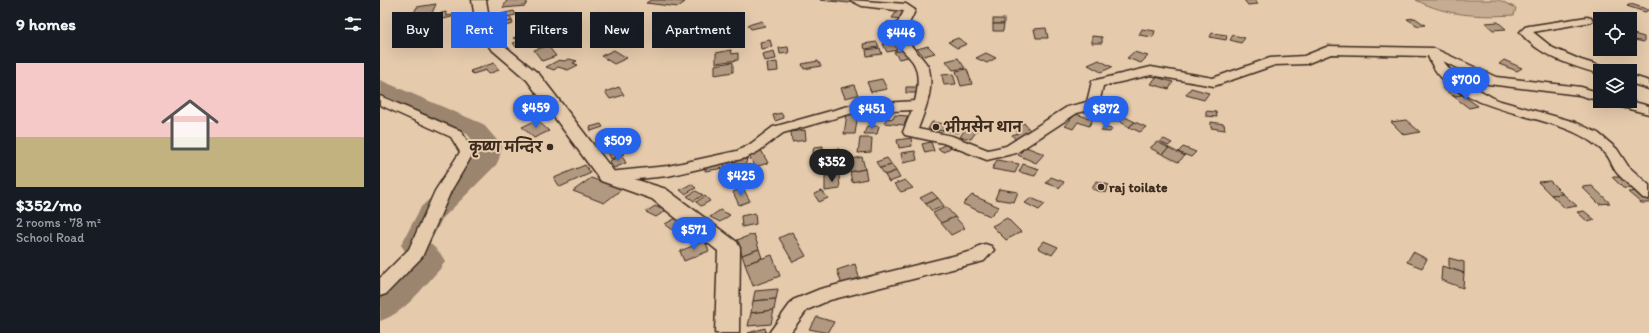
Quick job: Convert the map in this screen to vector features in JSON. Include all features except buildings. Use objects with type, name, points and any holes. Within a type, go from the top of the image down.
[{"type":"main road","points":[[479,0],[482,18],[495,45],[533,77],[608,177],[659,194],[729,248],[727,333]]},
{"type":"street","points":[[855,0],[862,3],[906,7],[910,10],[900,35],[903,43],[922,67],[924,97],[910,132],[947,139],[987,155],[1011,150],[1072,110],[1093,105],[1097,84],[1151,71],[1214,82],[1274,61],[1306,60],[1329,50],[1433,52],[1494,81],[1581,91],[1593,95]]},
{"type":"street","points":[[1587,20],[1529,29],[1526,32],[1549,51],[1577,64],[1593,68]]},
{"type":"street","points":[[1433,52],[1436,63],[1451,80],[1492,103],[1570,125],[1593,136],[1612,152],[1622,169],[1649,194]]},
{"type":"street","points":[[1637,81],[1649,85]]},
{"type":"street","points":[[380,100],[456,134],[467,152],[443,191],[416,253],[380,289]]},
{"type":"street","points":[[608,177],[668,171],[741,155],[754,148],[778,130],[852,109],[920,105]]},
{"type":"street","points":[[1637,107],[1649,110]]},
{"type":"street","points":[[779,333],[800,305],[826,294],[978,256],[984,250]]},
{"type":"shaded area","points":[[1416,0],[1499,0],[1516,8],[1514,15],[1488,16],[1451,12]]},
{"type":"waterway","points":[[380,86],[475,129],[490,146],[487,159],[431,214],[415,245],[430,261],[389,303],[380,309]]},
{"type":"place","name":"भीमसेन थान","points":[[936,127]]},
{"type":"place","name":"कृष्ण मन्दिर","points":[[550,147]]},
{"type":"place","name":"raj toilate","points":[[1101,187]]}]
